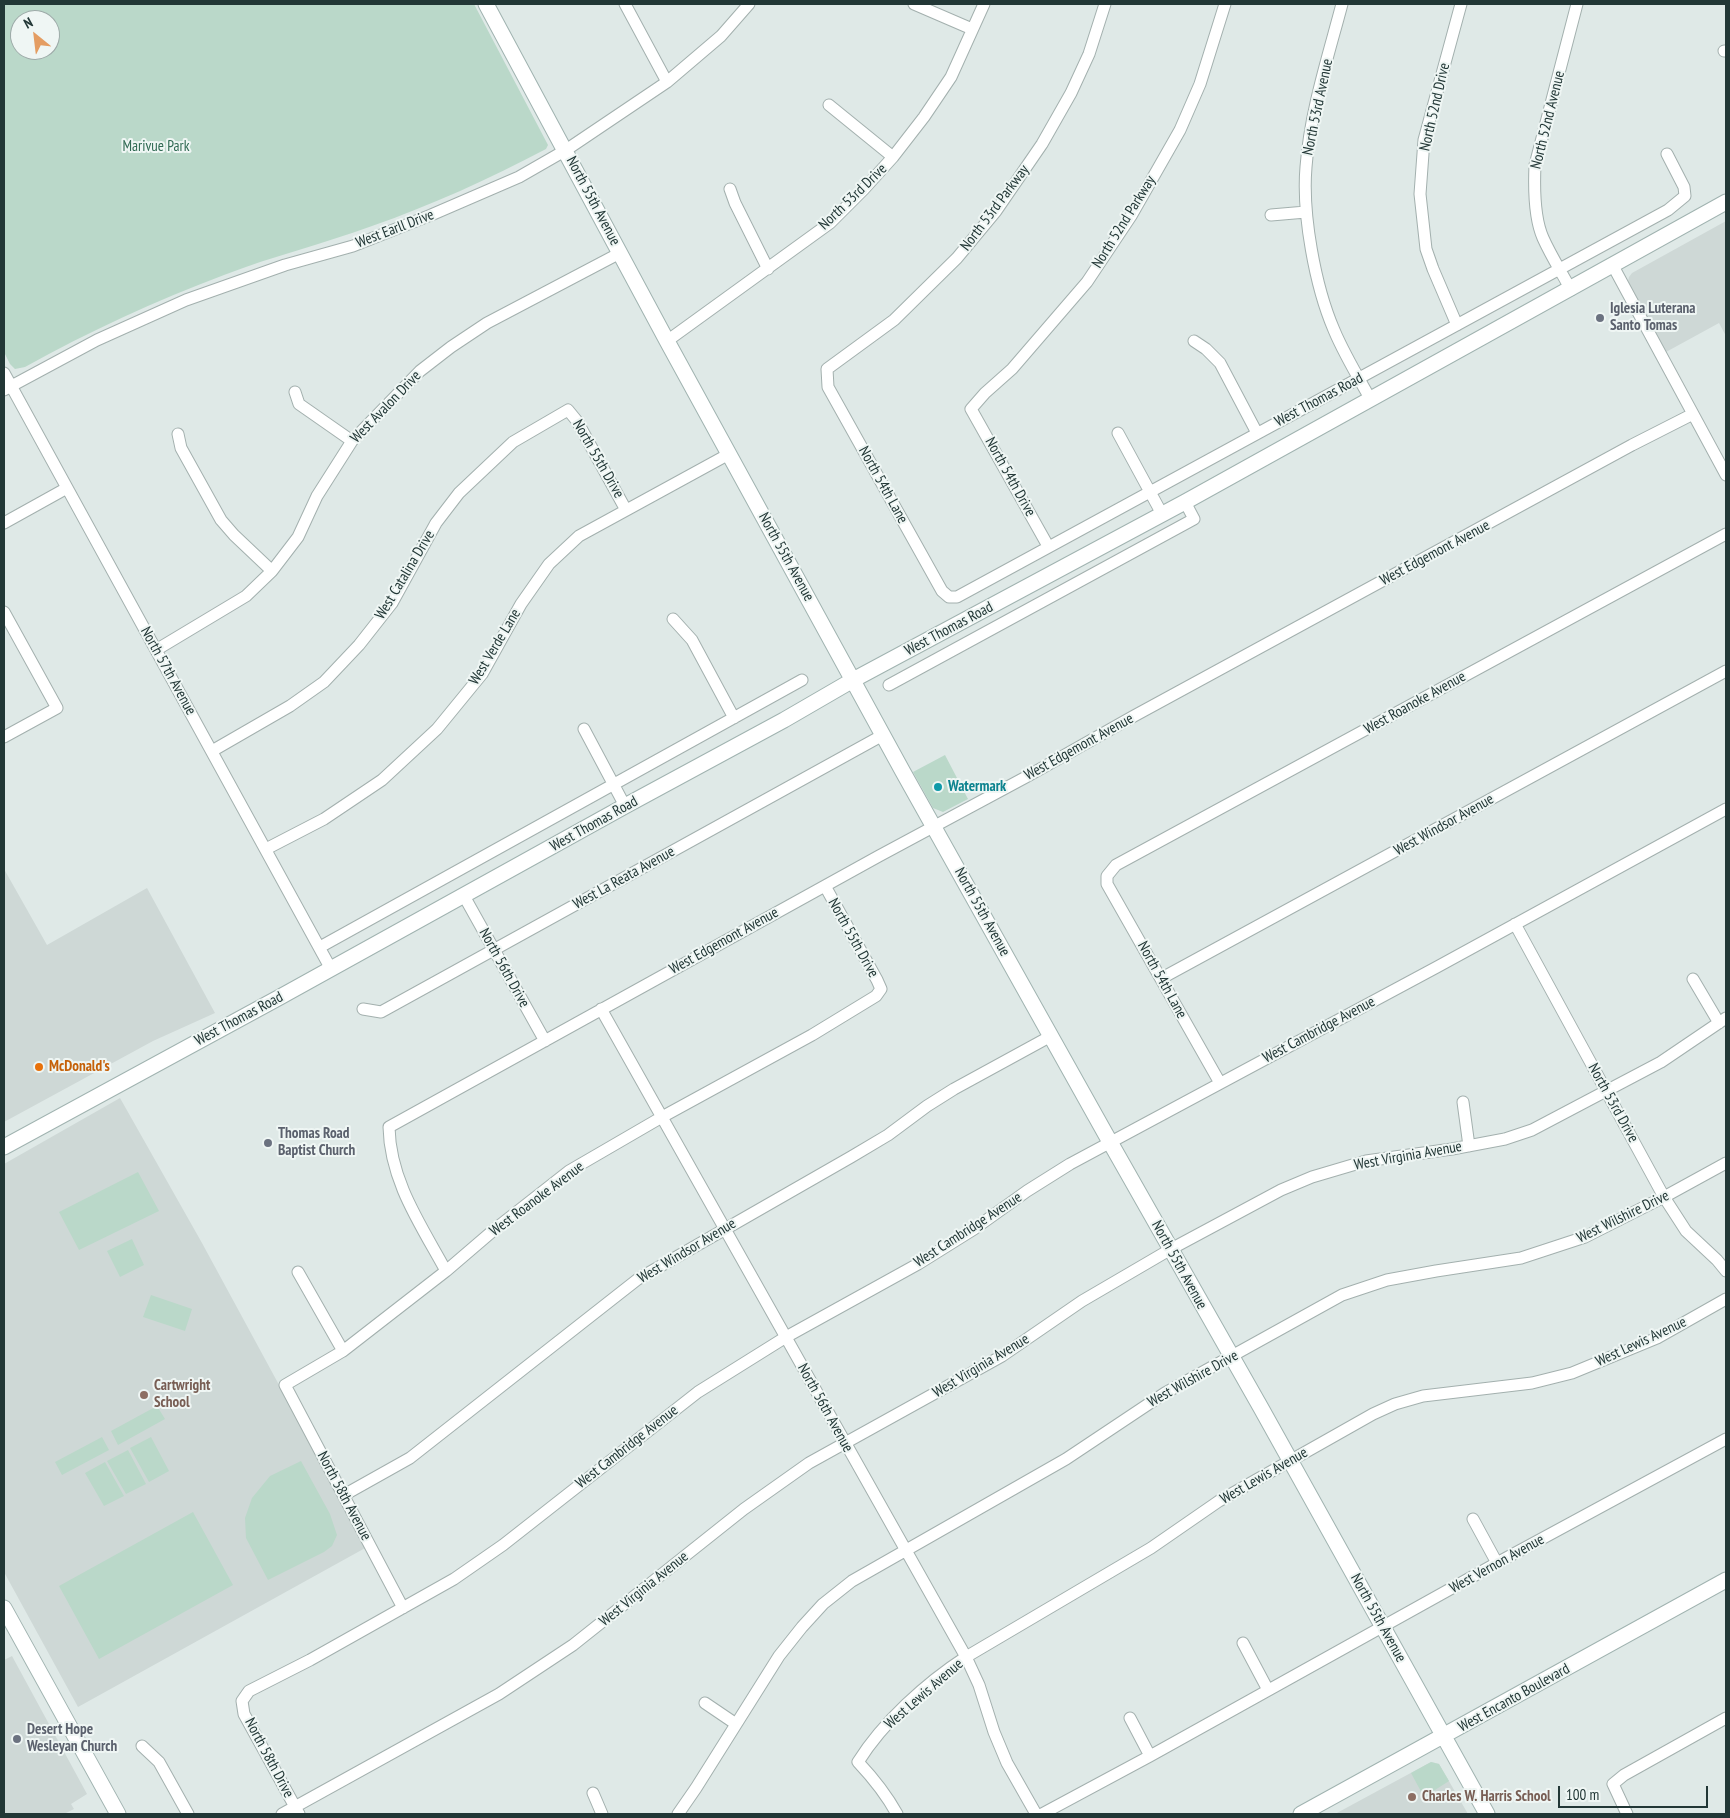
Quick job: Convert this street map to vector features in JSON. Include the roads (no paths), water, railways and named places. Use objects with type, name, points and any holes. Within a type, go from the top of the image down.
[{"type":"street","name":"North 55th Avenue","points":[[486,4],[667,341],[933,826],[1487,1814]]},
{"type":"street","points":[[625,4],[667,82]]},
{"type":"street","name":"West Earll Drive","points":[[7,388],[97,340],[186,300],[285,265],[353,246],[431,216],[519,177],[566,150],[667,82],[721,36],[749,4]]},
{"type":"street","points":[[914,4],[972,29]]},
{"type":"street","name":"North 53rd Drive","points":[[667,341],[830,223],[864,189],[893,157],[924,117],[951,77],[984,4]]},
{"type":"street","name":"North 53rd Parkway","points":[[828,370],[894,320],[957,258],[996,211],[1042,144],[1072,93],[1089,54],[1105,4]]},
{"type":"street","name":"North 52nd Parkway","points":[[971,409],[1012,369],[1086,282],[1131,216],[1180,130],[1197,92],[1225,4]]},
{"type":"street","name":"North 53rd Avenue","points":[[1342,4],[1311,128],[1306,167],[1306,212],[1318,284],[1334,330],[1371,400]]},
{"type":"street","name":"North 52nd Drive","points":[[1457,326],[1426,249],[1420,194],[1424,140],[1461,4]]},
{"type":"street","name":"North 52nd Avenue","points":[[1571,290],[1543,237],[1536,206],[1535,165],[1577,4]]},
{"type":"street","points":[[829,105],[893,157]]},
{"type":"street","name":"West Thomas Road","points":[[949,597],[958,597],[1048,546],[1668,210],[1685,196],[1684,187],[1666,154]]},
{"type":"street","points":[[730,189],[734,203],[768,269]]},
{"type":"street","name":"West Thomas Road","points":[[4,1147],[784,720],[853,680],[1371,400],[1726,202]]},
{"type":"street","points":[[1271,215],[1306,212]]},
{"type":"street","name":"West Avalon Drive","points":[[156,650],[246,596],[272,571],[298,537],[316,496],[352,441],[420,371],[487,323],[620,253]]},
{"type":"street","points":[[1613,266],[1726,475]]},
{"type":"street","points":[[1194,341],[1206,349],[1220,364],[1257,433]]},
{"type":"street","name":"North 54th Lane","points":[[828,370],[828,387],[942,591],[949,597]]},
{"type":"street","name":"North 57th Avenue","points":[[4,373],[7,388],[67,488],[331,969]]},
{"type":"street","points":[[295,392],[300,404],[352,441]]},
{"type":"street","name":"North 54th Drive","points":[[971,409],[1048,546]]},
{"type":"street","name":"North 55th Drive","points":[[568,410],[577,421],[626,510]]},
{"type":"street","name":"West Catalina Drive","points":[[212,751],[290,706],[324,682],[360,646],[392,603],[436,523],[458,493],[513,442],[568,410]]},
{"type":"street","name":"West Edgemont Avenue","points":[[446,1272],[402,1191],[389,1148],[388,1127],[1134,716],[1632,445],[1693,414]]},
{"type":"street","points":[[1118,433],[1162,514]]},
{"type":"street","points":[[178,434],[181,448],[221,520],[272,571]]},
{"type":"street","name":"West Verde Lane","points":[[266,849],[324,819],[382,780],[437,729],[482,674],[521,604],[549,564],[579,536],[729,454]]},
{"type":"street","points":[[4,523],[67,488]]},
{"type":"street","name":"West Thomas Road","points":[[889,685],[1194,519],[1185,502]]},
{"type":"street","name":"West Roanoke Avenue","points":[[1107,876],[1116,866],[1726,534]]},
{"type":"street","points":[[4,612],[57,708],[4,737]]},
{"type":"street","points":[[673,619],[692,640],[734,718]]},
{"type":"street","points":[[929,640],[938,658]]},
{"type":"street","name":"West Windsor Avenue","points":[[1162,978],[1726,671]]},
{"type":"street","name":"West Thomas Road","points":[[320,947],[802,680]]},
{"type":"street","points":[[584,729],[625,806]]},
{"type":"street","name":"West La Reata Avenue","points":[[362,1009],[381,1012],[883,735]]},
{"type":"street","name":"West Cambridge Avenue","points":[[242,1701],[250,1691],[310,1660],[454,1579],[503,1544],[698,1392],[786,1337],[918,1264],[974,1229],[1027,1191],[1070,1164],[1726,809]]},
{"type":"street","name":"North 54th Lane","points":[[1107,876],[1107,884],[1220,1083]]},
{"type":"street","name":"North 55th Drive","points":[[825,886],[881,989]]},
{"type":"street","name":"North 56th Drive","points":[[464,896],[545,1041]]},
{"type":"street","name":"North 53rd Drive","points":[[1515,924],[1664,1197],[1686,1231],[1726,1271]]},
{"type":"street","points":[[1693,979],[1723,1020]]},
{"type":"street","name":"West Roanoke Avenue","points":[[285,1385],[343,1351],[446,1272],[496,1229],[569,1171],[662,1117],[812,1035],[876,996],[881,989]]},
{"type":"street","name":"North 56th Avenue","points":[[601,1009],[966,1657],[979,1685],[994,1732],[1007,1763],[1036,1814]]},
{"type":"street","name":"West Virginia Avenue","points":[[282,1814],[297,1811],[499,1694],[573,1645],[780,1482],[809,1463],[1002,1356],[1082,1301],[1171,1249],[1281,1190],[1312,1177],[1366,1161],[1505,1140],[1532,1130],[1661,1062],[1723,1020]]},
{"type":"street","name":"West Windsor Avenue","points":[[344,1495],[410,1458],[638,1280],[724,1228],[880,1139],[954,1089],[1051,1036]]},
{"type":"street","points":[[1463,1102],[1469,1146]]},
{"type":"street","name":"West Wilshire Drive","points":[[678,1814],[779,1656],[823,1604],[852,1581],[1066,1459],[1165,1393],[1342,1295],[1387,1280],[1521,1258],[1585,1237],[1726,1163]]},
{"type":"street","points":[[298,1272],[343,1351]]},
{"type":"street","name":"West Lewis Avenue","points":[[897,1814],[875,1779],[858,1762],[871,1741],[910,1702],[966,1657],[1151,1548],[1219,1501],[1373,1414],[1395,1404],[1423,1396],[1532,1383],[1572,1373],[1657,1338],[1726,1299]]},
{"type":"street","name":"North 58th Avenue","points":[[285,1385],[403,1608]]},
{"type":"street","name":"West Vernon Avenue","points":[[1042,1814],[1726,1439]]},
{"type":"street","points":[[1473,1519],[1497,1563]]},
{"type":"street","name":"West Encanto Boulevard","points":[[1301,1814],[1726,1580]]},
{"type":"street","points":[[4,1608],[118,1814]]},
{"type":"street","points":[[1243,1643],[1268,1690]]},
{"type":"street","name":"North 58th Drive","points":[[242,1701],[244,1714],[297,1811]]},
{"type":"street","points":[[705,1703],[736,1724]]},
{"type":"street","points":[[1130,1718],[1150,1756]]},
{"type":"street","points":[[1627,1814],[1613,1784],[1624,1775],[1726,1718]]},
{"type":"street","points":[[142,1746],[159,1762],[188,1814]]},
{"type":"street","points":[[593,1793],[602,1814]]},
{"type":"place","name":"Iglesia Luterana Santo Tomas","points":[[1600,318]]},
{"type":"place","name":"Watermark","points":[[938,787]]},
{"type":"place","name":"McDonald's","points":[[39,1067]]},
{"type":"place","name":"Thomas Road Baptist Church","points":[[268,1143]]},
{"type":"place","name":"Cartwright School","points":[[144,1395]]},
{"type":"place","name":"Desert Hope Wesleyan Church","points":[[17,1739]]},
{"type":"place","name":"Charles W. Harris School","points":[[1412,1797]]},
{"type":"park label","name":"Marivue Park","points":[[156,147]]}]
